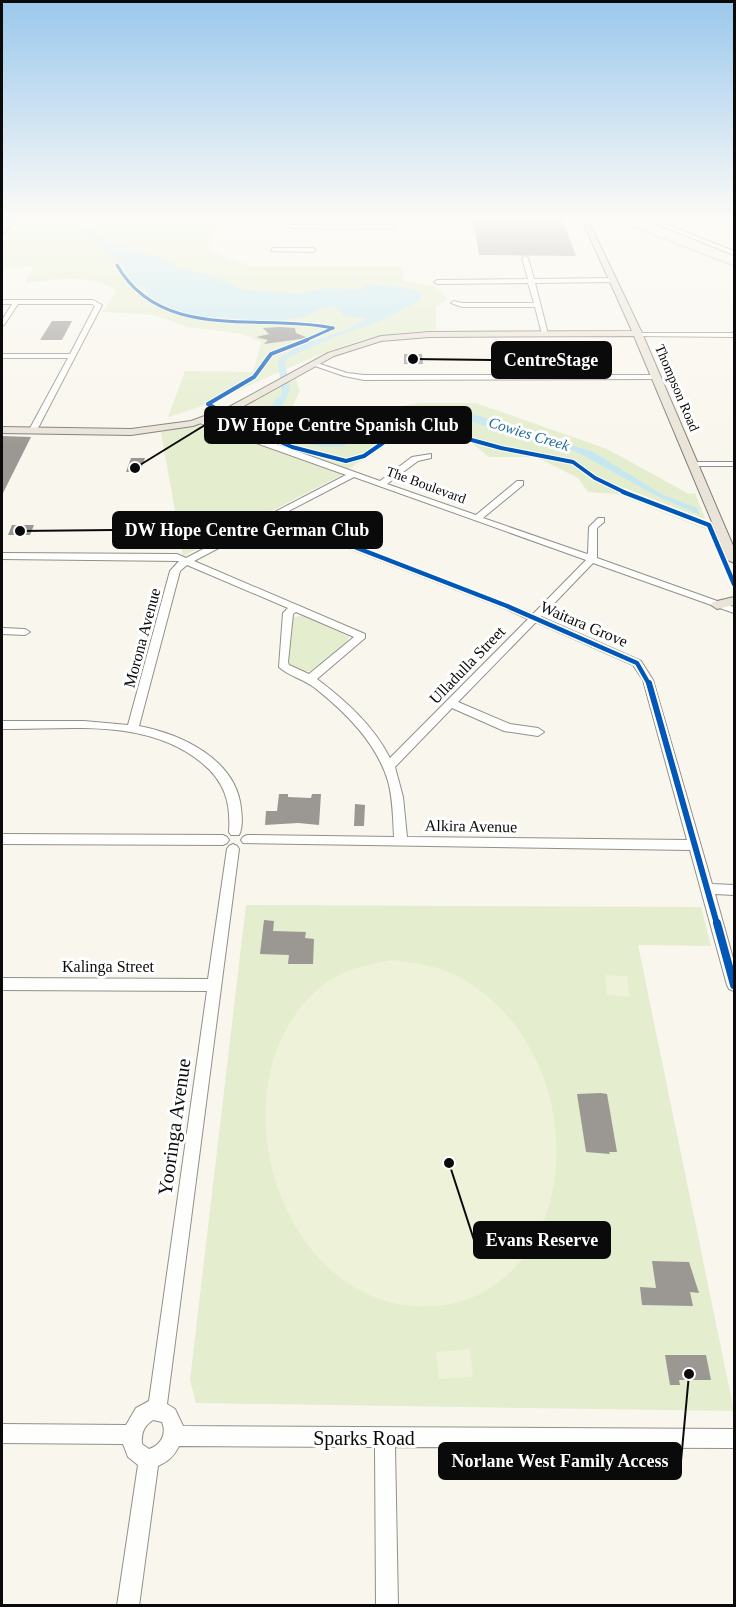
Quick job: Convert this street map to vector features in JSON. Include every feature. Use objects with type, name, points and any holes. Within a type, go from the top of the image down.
[{"type":"main road","name":"Thompson Road","points":[[621,295],[735,560]]},
{"type":"main road","points":[[199,419],[237,407],[292,375],[353,346],[393,337],[427,334],[638,334]]},
{"type":"main road","name":"The Boulevard","points":[[2,430],[137,432],[199,419]]},
{"type":"street","points":[[534,295],[545,334]]},
{"type":"street","points":[[2,302],[99,305],[33,430]]},
{"type":"street","points":[[2,324],[16,302]]},
{"type":"street","points":[[454,303],[462,305],[536,305]]},
{"type":"street","points":[[638,334],[735,335]]},
{"type":"street","points":[[2,356],[72,356]]},
{"type":"street","points":[[314,364],[348,376],[370,379],[398,376],[656,377]]},
{"type":"street","name":"The Boulevard","points":[[199,419],[730,608]]},
{"type":"street","points":[[382,484],[415,459],[428,456]]},
{"type":"street","points":[[693,464],[735,464]]},
{"type":"street","points":[[185,560],[354,474]]},
{"type":"street","points":[[478,518],[520,483]]},
{"type":"street","name":"Waitara Grove","points":[[272,515],[534,618],[637,663],[648,680],[735,985]]},
{"type":"street","points":[[591,558],[593,554],[592,528],[601,520]]},
{"type":"street","points":[[2,556],[173,556],[363,636],[310,679]]},
{"type":"street","name":"Ulladulla Street","points":[[388,767],[591,558]]},
{"type":"street","name":"Morona Avenue","points":[[133,728],[175,571],[185,560]]},
{"type":"street","points":[[295,608],[288,613],[282,662],[284,667],[310,679],[335,698],[359,722],[381,751],[396,792],[401,842]]},
{"type":"street","points":[[2,631],[24,632]]},
{"type":"street","points":[[451,703],[508,728],[538,732]]},
{"type":"street","points":[[2,724],[133,728],[168,735],[205,757],[231,790],[236,812],[236,832],[245,835],[234,843]]},
{"type":"street","name":"Alkira Avenue","points":[[2,839],[234,843],[694,845]]},
{"type":"street","name":"Yooringa Avenue","points":[[156,1410],[234,843]]},
{"type":"street","points":[[708,889],[735,890]]},
{"type":"street","name":"Kalinga Street","points":[[2,984],[215,985]]},
{"type":"street","points":[[150,1410],[168,1415],[174,1428],[171,1443],[162,1455],[149,1459],[138,1454],[134,1449],[131,1436],[137,1420],[150,1410]]},
{"type":"street","points":[[2,1433],[131,1436]]},
{"type":"street","name":"Sparks Road","points":[[173,1436],[385,1439],[735,1439]]},
{"type":"street","points":[[385,1439],[387,1605]]},
{"type":"street","points":[[128,1605],[149,1459]]},
{"type":"green space","points":[[114,295],[444,295],[448,299],[436,307],[436,330],[407,332],[359,341],[311,358],[217,400],[168,417],[185,371],[253,372],[261,342],[243,334],[187,327],[155,315],[102,312]]},
{"type":"green space","points":[[296,379],[300,391],[287,418],[328,432],[402,406],[420,403],[476,403],[607,449],[689,494],[695,493],[710,531],[616,494],[588,492],[578,478],[536,457],[489,457],[467,439],[424,432],[401,433],[349,469],[218,421],[220,417]]},
{"type":"green space","points":[[193,425],[210,426],[342,475],[183,556],[161,432]]},
{"type":"green space","points":[[303,615],[349,637],[346,644],[312,671],[302,671],[288,664],[292,618]]},
{"type":"green space","points":[[246,905],[701,907],[711,946],[638,945],[734,1411],[196,1403],[190,1380]]},
{"type":"green space","points":[[393,960],[445,971],[461,978],[492,1000],[518,1029],[537,1062],[550,1099],[556,1138],[555,1176],[547,1213],[530,1248],[512,1271],[490,1288],[450,1304],[436,1306],[381,1300],[335,1274],[300,1233],[276,1183],[266,1128],[270,1073],[290,1023],[327,982],[335,977],[359,967]]},
{"type":"green space","points":[[605,975],[627,976],[630,997],[607,995]]},
{"type":"green space","points":[[470,1349],[473,1377],[439,1379],[436,1352]]},
{"type":"water","name":"Cowies Creek","points":[[421,295],[420,300],[383,320],[337,336],[287,358],[289,392],[276,420],[283,427],[320,442],[345,439],[353,431],[366,424],[384,419],[424,414],[473,414],[593,452],[663,495],[697,508],[700,515],[657,496],[575,451],[463,418],[411,419],[387,423],[357,435],[344,446],[322,446],[301,442],[281,432],[265,417],[275,400],[282,395],[278,360],[296,347],[348,329],[366,319],[344,316],[337,307],[322,309],[299,318],[279,320],[202,317],[184,312],[148,296]]},
{"type":"building","points":[[52,321],[72,321],[62,340],[40,340]]},
{"type":"building","points":[[263,328],[295,328],[296,333],[308,338],[264,344],[268,340],[256,337],[269,334]]},
{"type":"building","points":[[404,354],[422,354],[423,364],[404,364]]},
{"type":"building","points":[[2,436],[31,437],[2,495]]},
{"type":"building","points":[[131,458],[145,458],[140,472],[126,472]]},
{"type":"building","points":[[12,525],[34,525],[30,535],[8,535]]},
{"type":"building","points":[[279,794],[288,794],[288,797],[311,798],[312,794],[321,794],[319,825],[298,823],[265,825],[266,811],[277,811]]},
{"type":"building","points":[[355,804],[365,805],[364,826],[354,826]]},
{"type":"building","points":[[264,920],[274,921],[273,931],[306,932],[305,938],[314,939],[313,964],[288,964],[289,955],[260,954]]},
{"type":"building","points":[[577,1094],[607,1094],[617,1152],[609,1152],[610,1154],[586,1152]]},
{"type":"building","points":[[652,1261],[689,1262],[699,1293],[690,1292],[693,1306],[642,1305],[640,1287],[656,1288]]},
{"type":"building","points":[[665,1355],[706,1355],[711,1380],[679,1380],[680,1385],[670,1385]]},
{"type":"cycle path","points":[[143,295],[169,310],[196,318],[254,324],[310,323],[333,328]]},
{"type":"cycle path","points":[[333,328],[271,354],[254,377],[208,404],[228,415],[228,419],[254,432],[331,459],[357,460],[397,434],[404,431],[424,430],[573,462],[582,470],[613,487],[709,525],[734,584]]},
{"type":"cycle path","points":[[272,515],[507,606],[637,663],[648,680],[734,985]]},
{"type":"place","name":"CentreStage","points":[[413,359]]},
{"type":"place","name":"DW Hope Centre Spanish Club","points":[[135,468]]},
{"type":"place","name":"DW Hope Centre German Club","points":[[20,531]]},
{"type":"place","name":"Evans Reserve","points":[[449,1163]]},
{"type":"place","name":"Norlane West Family Access","points":[[689,1374]]}]
